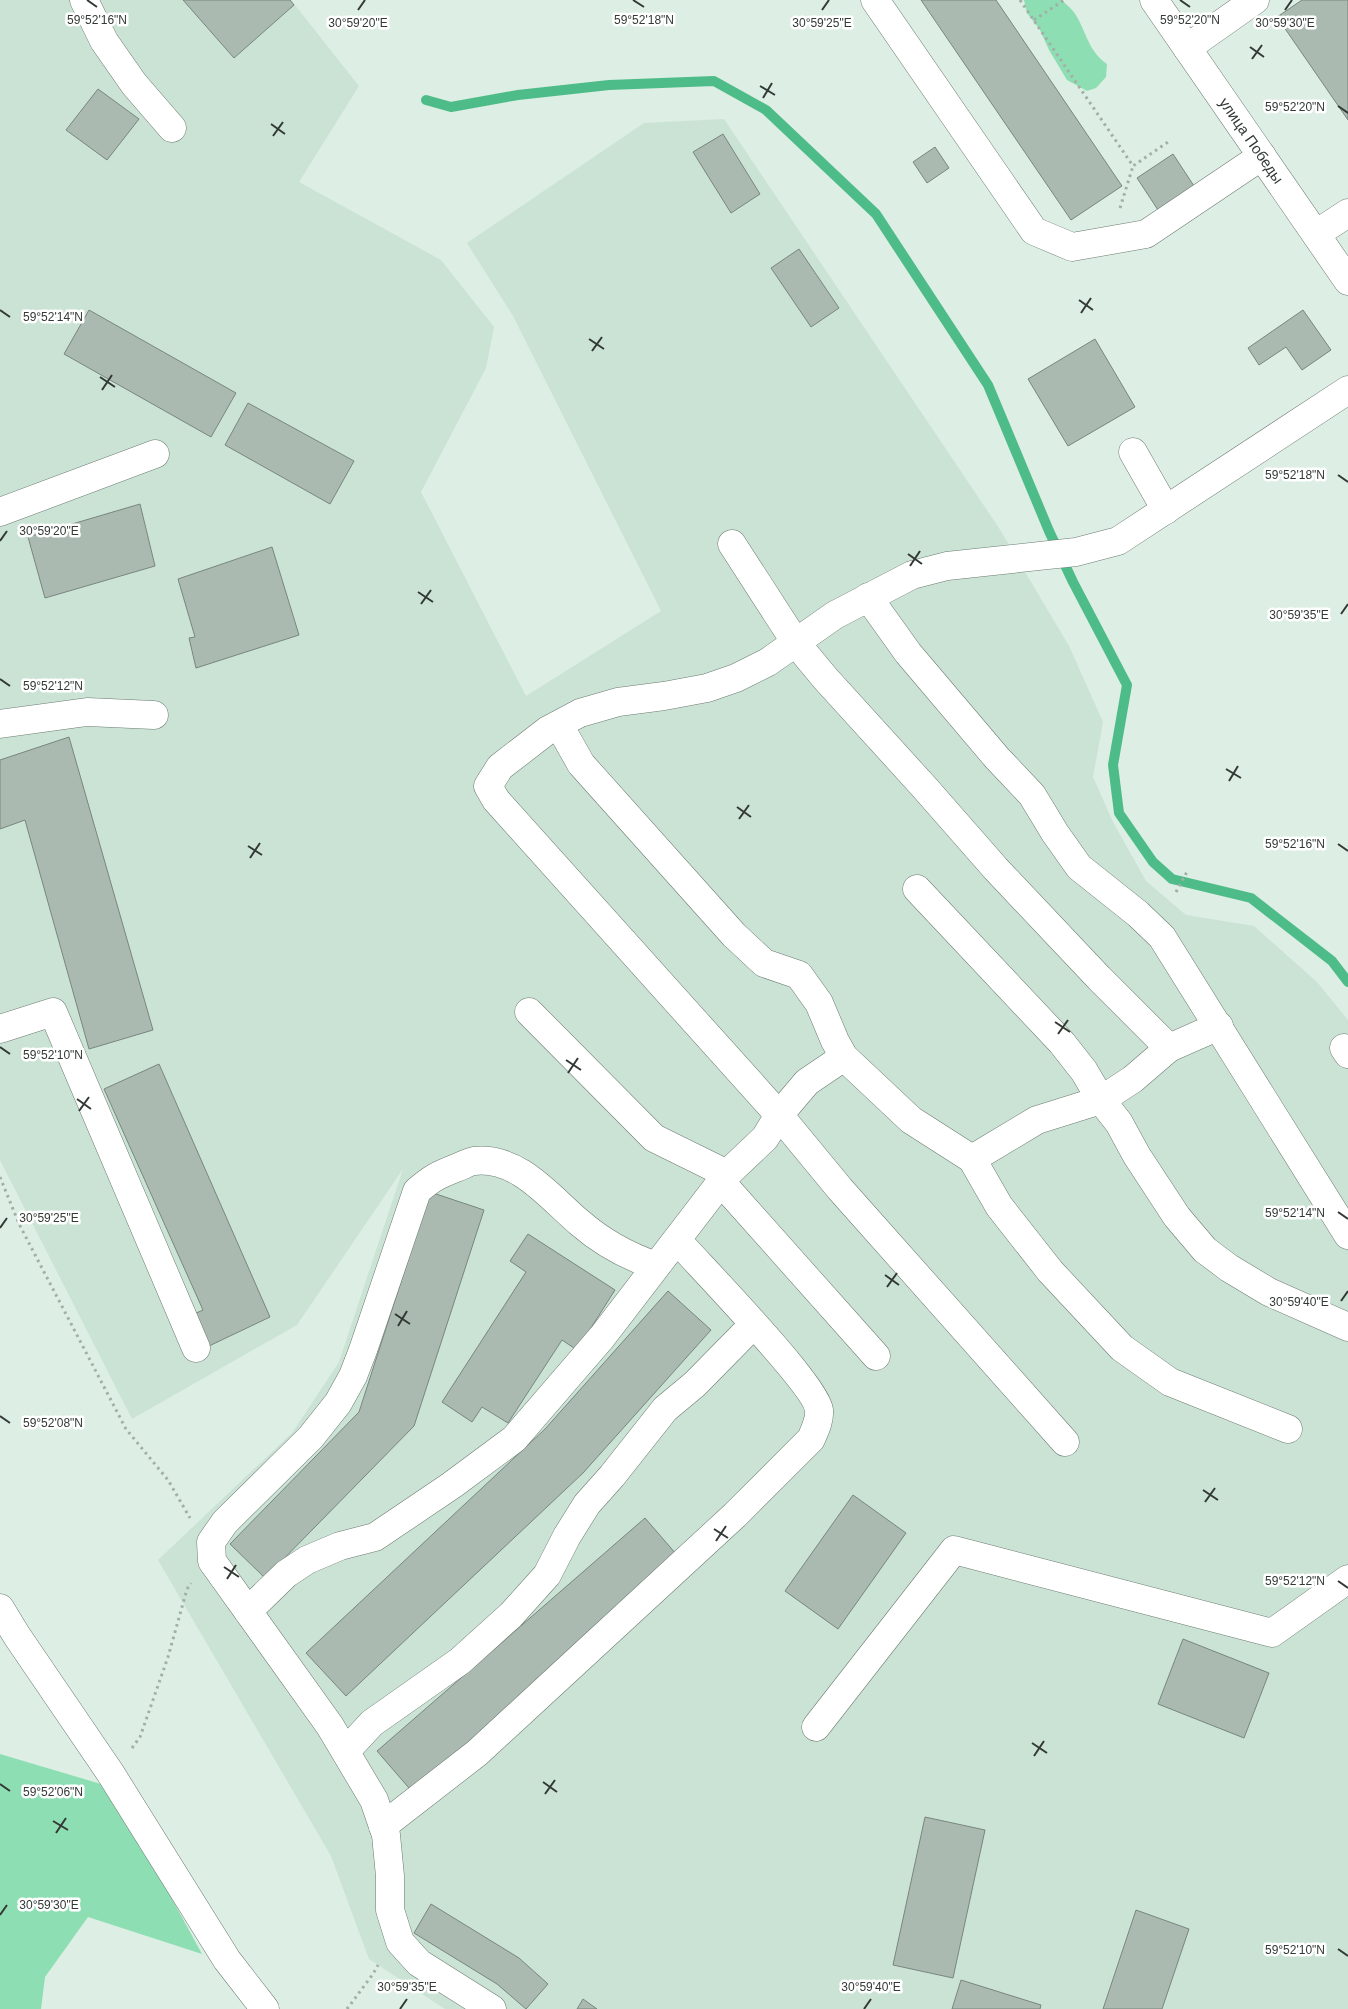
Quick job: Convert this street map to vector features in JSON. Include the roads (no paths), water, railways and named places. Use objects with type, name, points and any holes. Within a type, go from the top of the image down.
[{"type":"street","points":[[84,0],[104,41],[134,84],[172,128]]},
{"type":"street","points":[[875,0],[1034,231],[1072,247],[1146,234],[1262,156]]},
{"type":"street","name":"улица Победы","points":[[1154,0],[1348,281]]},
{"type":"street","points":[[1187,48],[1255,0]]},
{"type":"street","points":[[1316,234],[1348,213]]},
{"type":"street","points":[[1065,1442],[840,1189],[779,1115],[496,800],[488,786],[500,767],[548,730],[580,713],[618,702],[699,690],[736,678],[768,662],[835,615],[912,575],[947,566],[1076,552],[1118,541],[1348,390]]},
{"type":"street","points":[[1133,452],[1166,510]]},
{"type":"street","points":[[0,512],[154,454]]},
{"type":"street","points":[[732,544],[796,643],[996,869],[1099,978],[1169,1048]]},
{"type":"street","points":[[868,597],[908,653],[997,758],[1032,796],[1055,833],[1080,867],[1138,914],[1162,937],[1348,1235]]},
{"type":"street","points":[[0,724],[87,712],[154,715]]},
{"type":"street","points":[[558,725],[582,764],[734,935],[764,963],[799,975],[819,1003],[844,1057],[911,1120],[972,1159],[999,1206],[1050,1271],[1122,1348],[1170,1382],[1288,1429]]},
{"type":"street","points":[[917,890],[1062,1043],[1084,1070],[1101,1100],[1119,1123],[1137,1156],[1178,1217],[1206,1250],[1230,1268],[1269,1292],[1348,1327]]},
{"type":"street","points":[[0,1028],[53,1012],[196,1348]]},
{"type":"street","points":[[529,1012],[654,1138],[724,1178],[876,1356]]},
{"type":"street","points":[[972,1159],[1037,1120],[1101,1100],[1133,1079],[1169,1048],[1219,1026]]},
{"type":"street","points":[[248,1611],[286,1574],[306,1560],[340,1546],[375,1537],[452,1486],[514,1439],[602,1337],[724,1178],[765,1138],[779,1115],[807,1082],[844,1057]]},
{"type":"street","points":[[492,2009],[419,1963],[400,1942],[390,1910],[390,1876],[386,1835],[374,1800],[346,1751],[212,1561],[211,1542],[225,1522],[311,1436],[338,1403],[353,1376],[364,1350],[417,1191],[431,1178],[473,1161],[492,1162],[518,1170],[550,1194],[579,1222],[611,1247],[632,1258],[656,1266]]},
{"type":"street","points":[[383,1826],[477,1752],[541,1694],[735,1515],[810,1439],[817,1425],[819,1409],[801,1378],[677,1240]]},
{"type":"street","points":[[346,1751],[372,1723],[460,1661],[511,1615],[547,1575],[567,1536],[587,1504],[612,1476],[665,1409],[695,1384],[753,1324]]},
{"type":"street","points":[[816,1727],[954,1550],[1272,1633],[1348,1579]]},
{"type":"street","points":[[0,1608],[111,1774],[227,1960],[265,2009]]},
{"type":"waterway","points":[[426,100],[451,107],[518,95],[609,85],[714,81],[766,110],[876,214],[988,385],[1049,531],[1073,582],[1127,685],[1113,765],[1119,813],[1153,862],[1172,879],[1251,898],[1332,961],[1348,982]]}]
